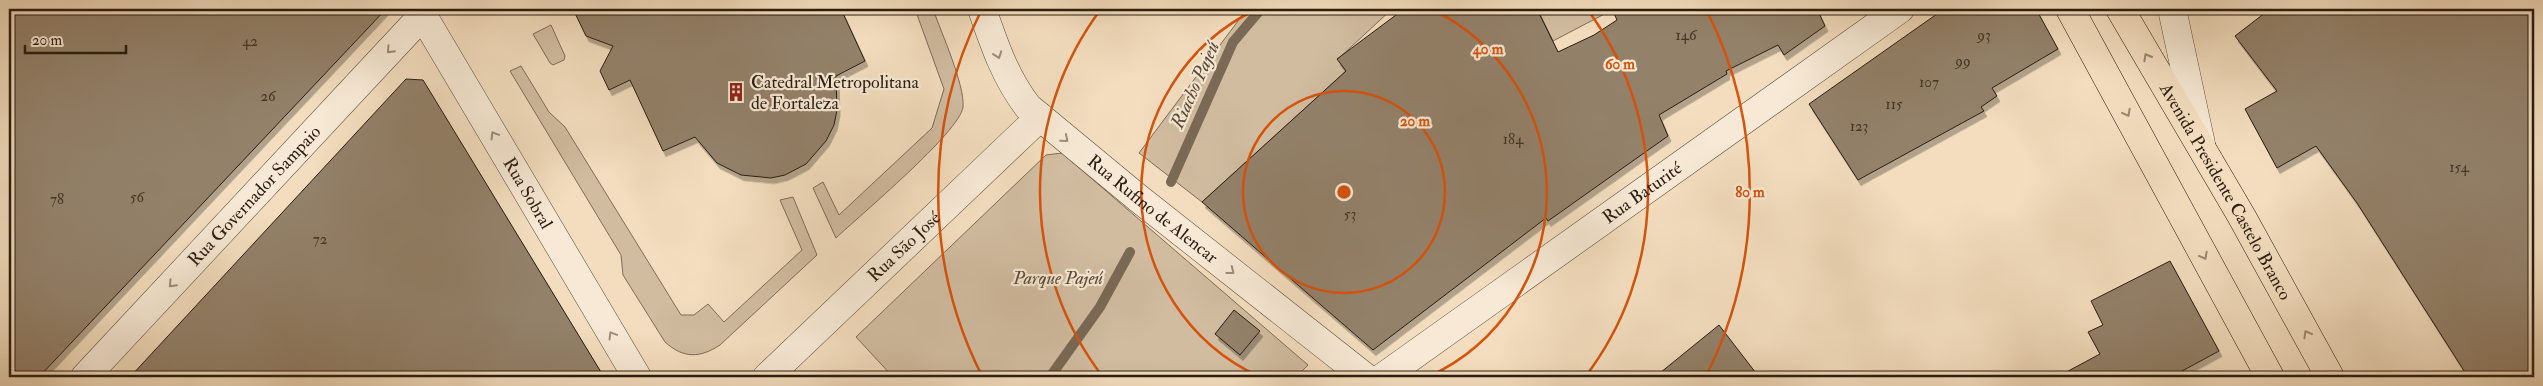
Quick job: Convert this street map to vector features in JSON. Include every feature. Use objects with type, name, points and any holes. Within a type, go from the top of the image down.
[{"type":"main road","points":[[2070,9],[2270,377]]},
{"type":"main road","name":"Avenida Presidente Castelo Branco","points":[[2120,9],[2242,218],[2330,377]]},
{"type":"street","name":"Rua Rufino de Alencar","points":[[982,9],[1002,67],[1017,92],[1040,117],[1365,377]]},
{"type":"street","name":"Rua Baturité","points":[[1383,377],[1900,9]]},
{"type":"street","points":[[2172,9],[2204,155]]},
{"type":"street","name":"Rua Governador Sampaio","points":[[85,377],[421,12]]},
{"type":"street","name":"Rua Sobral","points":[[421,12],[637,377]]},
{"type":"street","name":"Rua São José","points":[[767,377],[1040,117]]},
{"type":"green space","points":[[915,9],[933,9],[952,58],[963,97],[963,107],[958,119],[928,154],[836,238],[813,188],[823,182],[839,215],[932,128],[944,89]]},
{"type":"green space","points":[[1247,9],[1392,9],[1338,59],[1346,71],[1202,202],[1139,153]]},
{"type":"green space","points":[[1537,9],[1614,9],[1553,41]]},
{"type":"green space","points":[[551,25],[565,56],[564,60],[553,65],[533,34]]},
{"type":"green space","points":[[521,66],[549,112],[565,127],[681,315],[694,315],[708,304],[724,322],[802,250],[780,200],[793,197],[817,255],[720,345],[706,352],[692,355],[672,348],[665,342],[623,275],[621,255],[510,71]]},
{"type":"green space","name":"Parque Pajeú","points":[[1062,153],[1308,365],[1296,377],[893,377],[856,337],[1046,155]]},
{"type":"building","points":[[9,9],[386,9],[39,377],[9,377]]},
{"type":"building","name":"Catedral Metropolitana de Fortaleza","points":[[573,9],[841,9],[865,61],[836,76],[837,110],[834,125],[826,141],[806,164],[785,175],[771,178],[741,175],[717,163],[695,137],[663,151],[630,80],[609,90],[600,71],[613,46],[586,36]]},
{"type":"building","points":[[1404,9],[1537,9],[1558,52],[1594,35],[1617,20],[1612,9],[1817,9],[1825,26],[1784,55],[1778,45],[1726,71],[1727,74],[1659,115],[1668,136],[1548,221],[1546,218],[1373,350],[1202,202],[1346,71],[1337,59]]},
{"type":"building","points":[[1944,9],[2036,9],[2058,49],[1992,88],[1997,96],[1981,107],[1984,111],[1858,180],[1809,104]]},
{"type":"building","points":[[2270,9],[2534,9],[2534,377],[2468,377],[2357,203],[2316,146],[2277,168],[2245,109],[2277,91],[2235,36]]},
{"type":"building","points":[[406,79],[423,80],[604,377],[130,377]]},
{"type":"building","points":[[2170,261],[2219,351],[2171,377],[2057,377],[2100,354],[2088,332],[2103,325],[2091,301]]},
{"type":"building","points":[[1234,310],[1260,331],[1240,355],[1215,334]]},
{"type":"building","points":[[1719,325],[1759,377],[1655,377]]},
{"type":"waterway","name":"Riacho Pajeú","points":[[1171,182],[1233,42],[1261,9]]},
{"type":"waterway","name":"Riacho Pajeú","points":[[1050,377],[1100,307],[1130,252]]},
{"type":"place","name":"Catedral Metropolitana de Fortaleza","points":[[736,92]]}]
